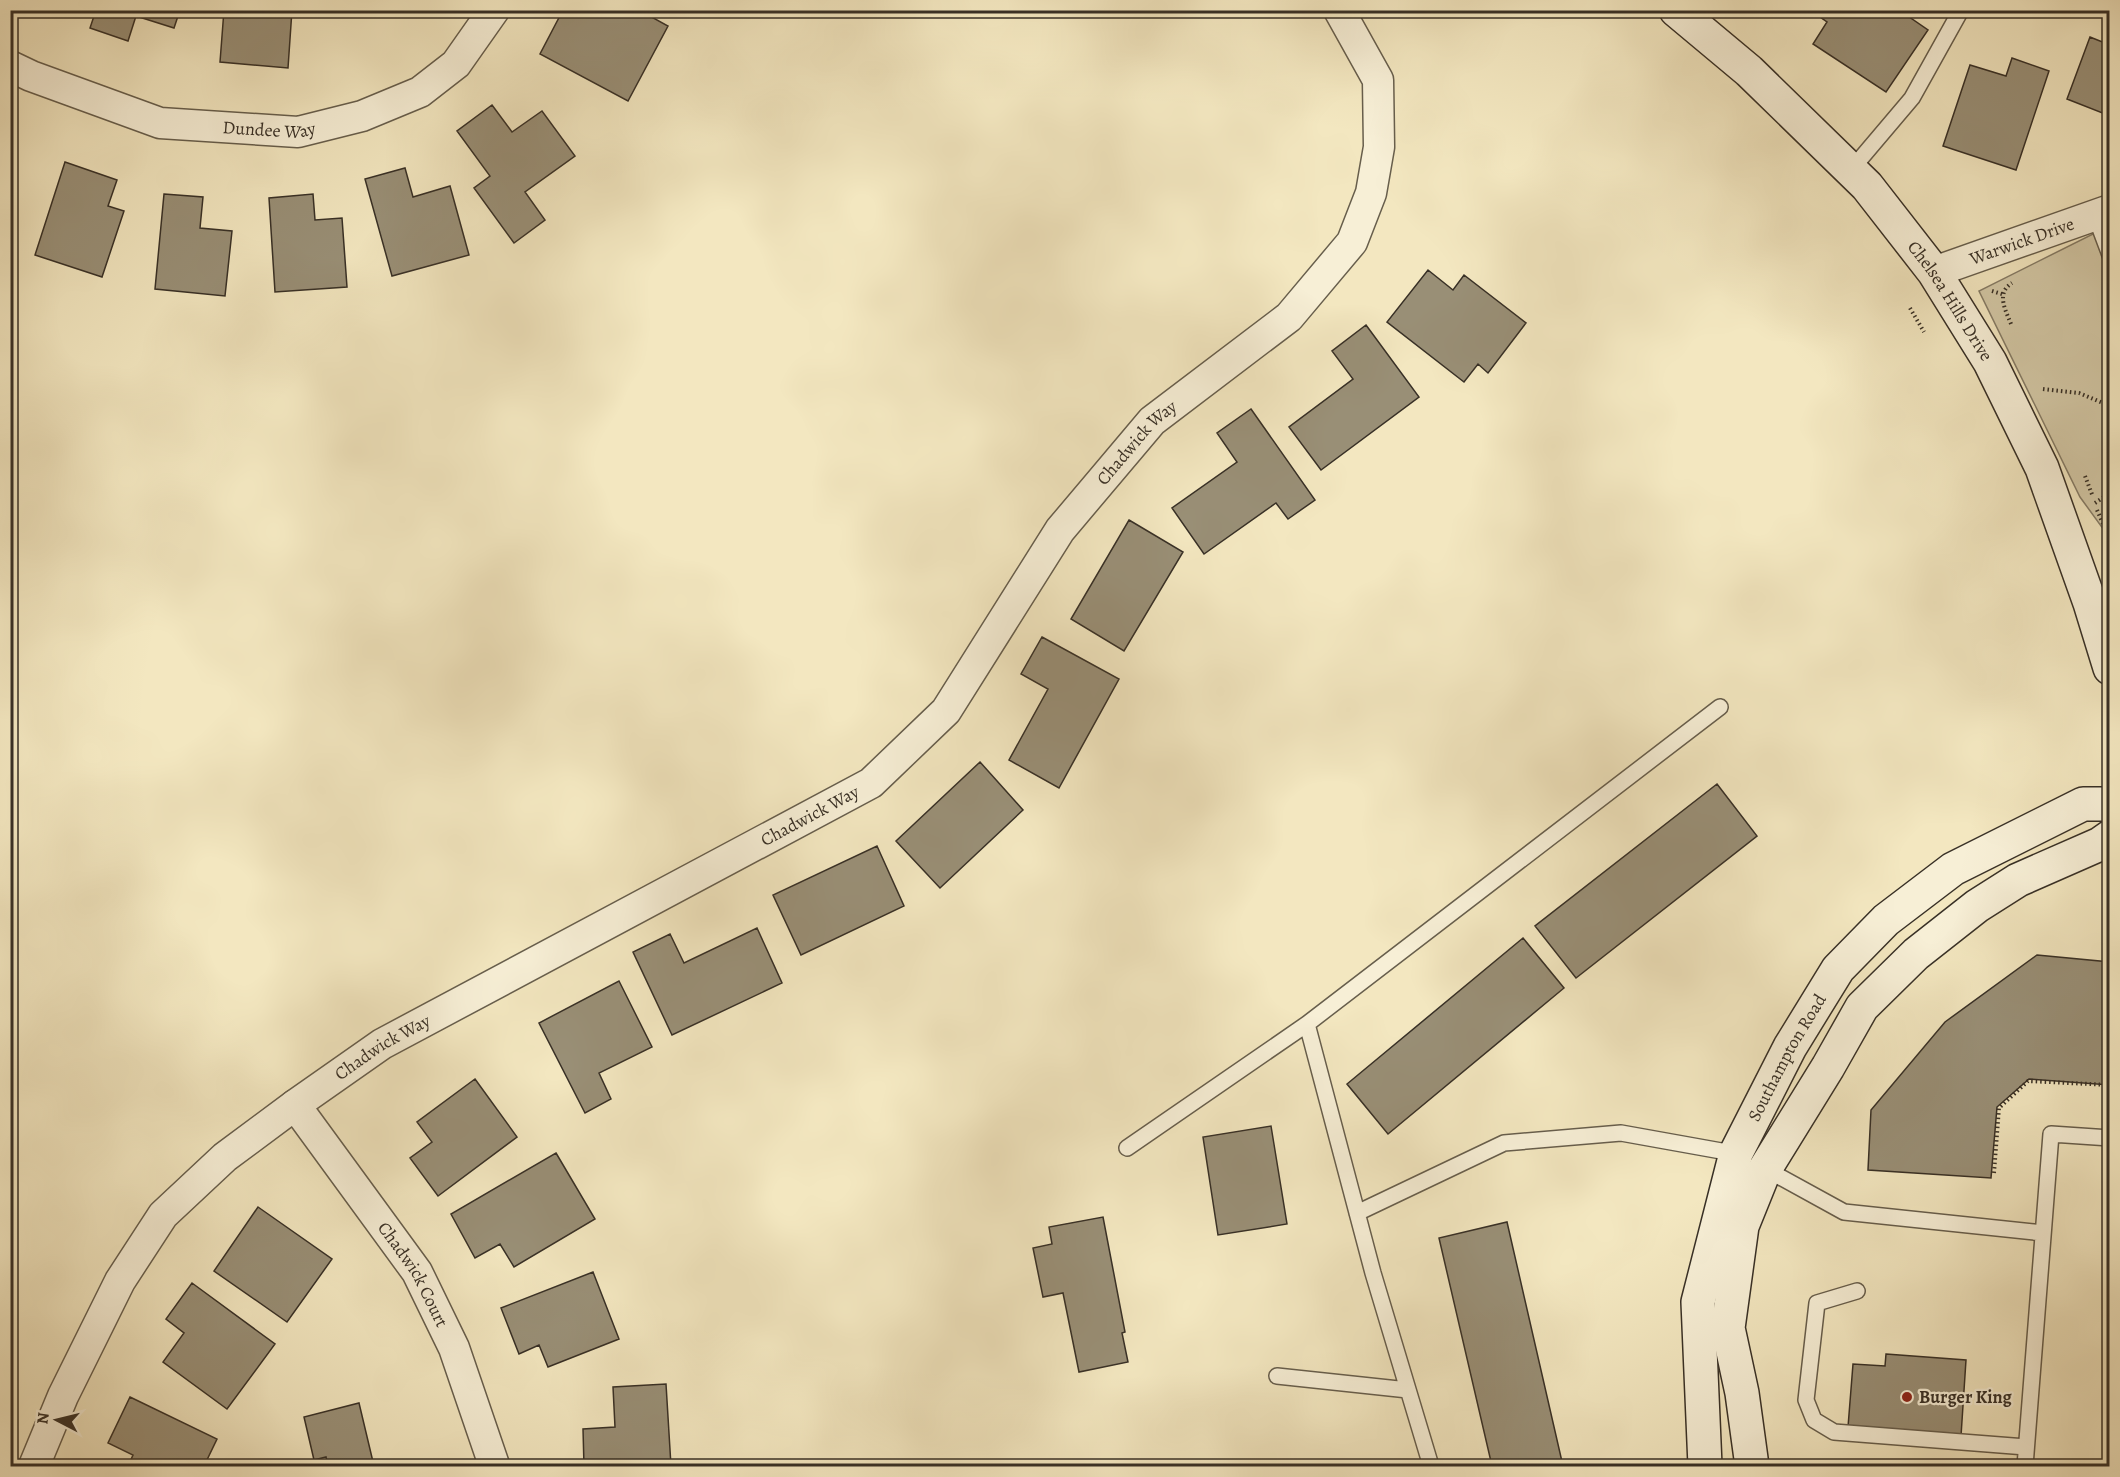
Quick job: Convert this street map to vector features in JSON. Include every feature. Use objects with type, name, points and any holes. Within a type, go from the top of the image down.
[{"type":"street","name":"Dundee Way","points":[[10,66],[41,80],[160,123],[298,132],[362,116],[420,92],[456,64],[494,10]]},
{"type":"street","name":"Chadwick Way","points":[[34,1467],[63,1396],[120,1281],[164,1215],[225,1157],[382,1044],[871,783],[946,711],[1060,530],[1152,421],[1289,317],[1352,243],[1371,193],[1379,147],[1378,80],[1338,10]]},
{"type":"street","name":"Chelsea Hills Drive","points":[[1676,10],[1749,71],[1867,186],[1934,272],[1990,362],[2042,468],[2090,603],[2109,668]]},
{"type":"street","name":"Warwick Drive","points":[[1934,272],[2102,212]]},
{"type":"street","name":"Southampton Road","points":[[1705,1467],[1698,1302],[1736,1153],[1790,1047],[1838,969],[1886,920],[1953,869],[2083,804],[2109,804]]},
{"type":"street","name":"Southampton Road","points":[[1752,1467],[1742,1393],[1728,1328],[1742,1226],[1765,1169],[1862,1007],[1916,954],[1985,901],[2018,880],[2100,844],[2109,837]]},
{"type":"street","name":"Chadwick Court","points":[[295,1105],[417,1272],[454,1348],[494,1465]]},
{"type":"lane","points":[[1851,170],[1912,98],[1961,10]]},
{"type":"lane","points":[[2102,212],[2109,255]]},
{"type":"lane","points":[[1127,1148],[1307,1024],[1720,707]]},
{"type":"lane","points":[[1307,1024],[1357,1213],[1431,1467]]},
{"type":"lane","points":[[1357,1213],[1504,1143],[1621,1133],[1736,1153],[1844,1212],[2043,1233]]},
{"type":"lane","points":[[2025,1467],[2051,1134],[2109,1138]]},
{"type":"lane","points":[[1857,1291],[1817,1303],[1806,1400],[1814,1420],[1834,1432],[2026,1447]]},
{"type":"lane","points":[[1277,1376],[1408,1390]]},
{"type":"path","points":[[2015,334],[2003,306],[2002,294],[2008,284],[2018,280]]},
{"type":"path","points":[[1992,291],[2002,294]]},
{"type":"path","points":[[1910,308],[1923,332]]},
{"type":"path","points":[[2038,380],[2048,400]]},
{"type":"path","points":[[2043,389],[2079,393],[2109,406]]},
{"type":"path","points":[[2083,472],[2109,540]]},
{"type":"path","points":[[2095,503],[2109,493]]},
{"type":"path","points":[[1994,1173],[1999,1108],[2028,1081],[2109,1085]]},
{"type":"shaded area","points":[[2109,226],[2109,537],[2080,497],[1979,291]]},
{"type":"building","points":[[96,10],[180,10],[174,28],[136,16],[128,41],[90,28]]},
{"type":"building","points":[[224,10],[292,10],[288,68],[220,62]]},
{"type":"building","points":[[563,10],[639,10],[668,26],[628,101],[540,54]]},
{"type":"building","points":[[1810,10],[1899,10],[1928,30],[1886,92],[1813,44],[1827,22]]},
{"type":"building","points":[[2090,37],[2110,45],[2110,116],[2067,99]]},
{"type":"building","points":[[2012,58],[2049,71],[2016,170],[1943,146],[1970,65],[2006,76]]},
{"type":"building","points":[[492,105],[512,132],[542,111],[575,156],[525,192],[545,220],[514,243],[474,188],[490,176],[457,131]]},
{"type":"building","points":[[65,162],[117,180],[108,206],[124,211],[102,277],[35,255]]},
{"type":"building","points":[[405,168],[413,197],[450,186],[469,255],[392,276],[365,179]]},
{"type":"building","points":[[164,194],[203,197],[200,228],[232,231],[225,296],[155,289]]},
{"type":"building","points":[[313,194],[315,220],[342,218],[347,287],[275,292],[269,198]]},
{"type":"building","points":[[1428,270],[1453,290],[1464,275],[1526,323],[1488,373],[1478,364],[1464,382],[1387,322]]},
{"type":"building","points":[[1366,325],[1419,397],[1321,470],[1289,427],[1353,379],[1332,351]]},
{"type":"building","points":[[1251,409],[1315,500],[1288,519],[1276,503],[1204,554],[1172,508],[1237,462],[1217,433]]},
{"type":"building","points":[[1129,520],[1183,552],[1124,651],[1071,619]]},
{"type":"building","points":[[1042,637],[1119,679],[1059,788],[1009,760],[1048,689],[1021,674]]},
{"type":"building","points":[[980,762],[1023,810],[940,888],[896,841]]},
{"type":"building","points":[[1717,784],[1757,836],[1576,978],[1535,926]]},
{"type":"building","points":[[877,846],[904,906],[801,955],[773,895]]},
{"type":"building","points":[[757,928],[782,983],[672,1035],[633,952],[670,934],[684,963]]},
{"type":"building","points":[[1523,938],[1564,988],[1388,1134],[1347,1084]]},
{"type":"building","points":[[2037,955],[2110,962],[2110,1085],[2029,1079],[1997,1107],[1991,1178],[1868,1170],[1871,1110],[1945,1022]]},
{"type":"building","points":[[619,981],[652,1047],[599,1073],[611,1099],[585,1113],[539,1023]]},
{"type":"building","points":[[475,1079],[517,1137],[438,1196],[410,1158],[432,1142],[417,1122]]},
{"type":"building","points":[[1271,1126],[1287,1224],[1218,1235],[1203,1137]]},
{"type":"building","points":[[556,1153],[595,1219],[514,1267],[500,1244],[475,1258],[451,1214]]},
{"type":"building","points":[[258,1207],[332,1259],[287,1322],[214,1271]]},
{"type":"building","points":[[1103,1217],[1125,1332],[1122,1333],[1128,1362],[1079,1372],[1063,1293],[1043,1297],[1033,1248],[1052,1244],[1049,1227]]},
{"type":"building","points":[[1507,1222],[1563,1466],[1492,1466],[1439,1238]]},
{"type":"building","points":[[593,1272],[619,1339],[548,1367],[539,1345],[519,1354],[501,1308]]},
{"type":"building","points":[[192,1283],[275,1344],[227,1409],[163,1362],[184,1333],[166,1319]]},
{"type":"building","name":"Burger King","points":[[1886,1354],[1966,1360],[1961,1436],[1848,1427],[1853,1364],[1885,1366]]},
{"type":"building","points":[[666,1384],[671,1466],[584,1466],[583,1429],[615,1427],[613,1387]]},
{"type":"building","points":[[130,1397],[217,1439],[204,1466],[128,1466],[133,1455],[108,1443]]},
{"type":"building","points":[[359,1403],[374,1466],[328,1466],[326,1457],[314,1460],[304,1417]]},
{"type":"place","name":"Burger King","points":[[1907,1397]]}]
